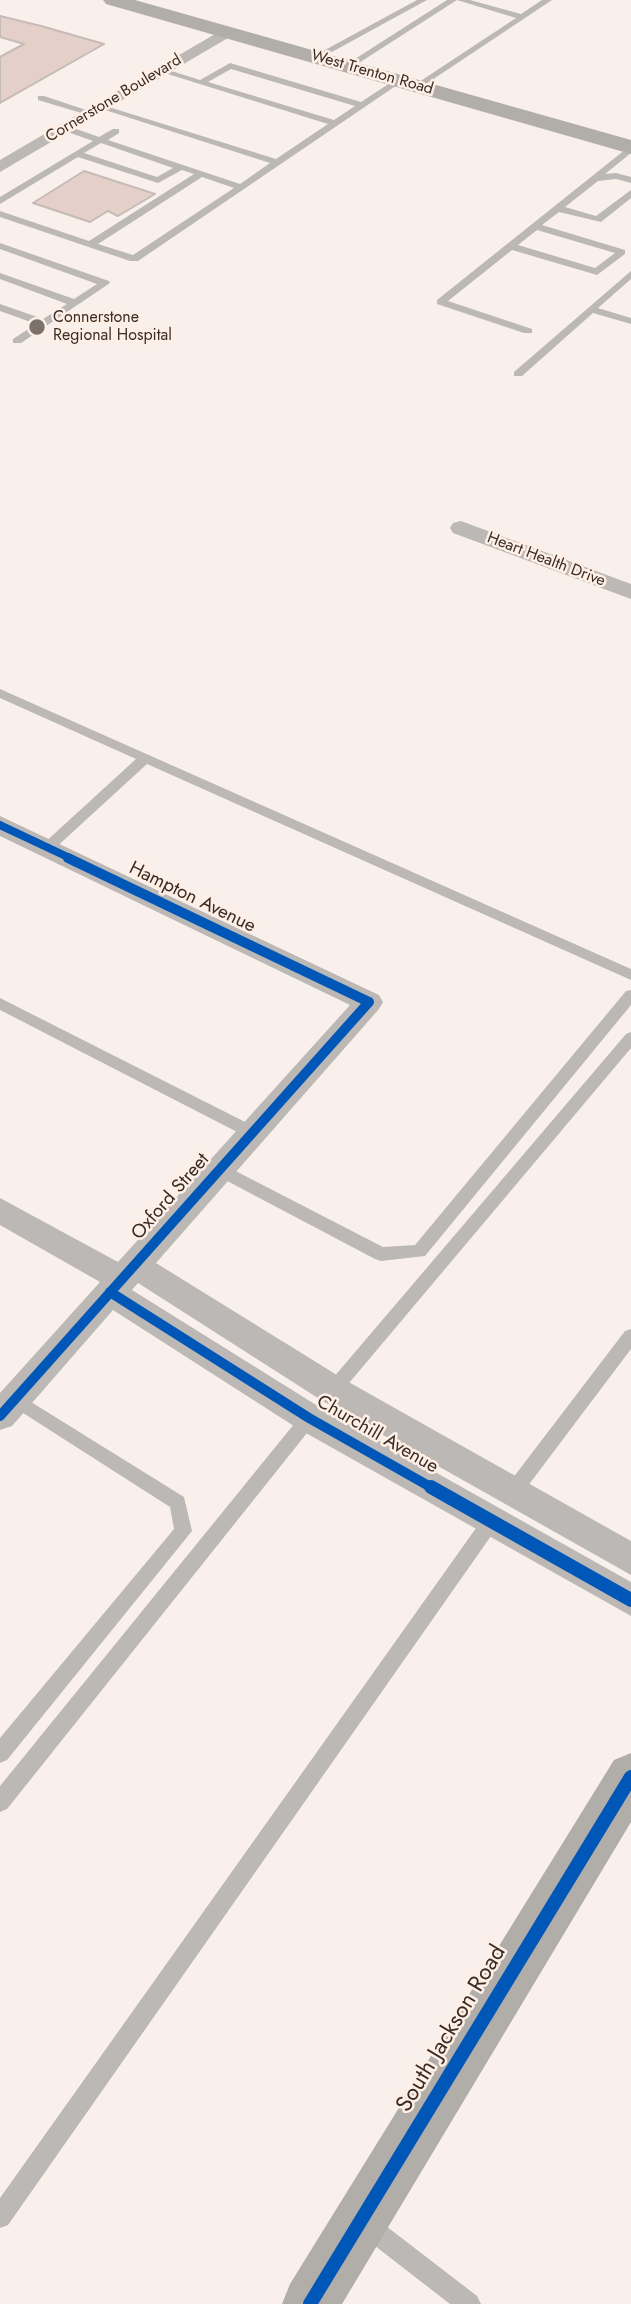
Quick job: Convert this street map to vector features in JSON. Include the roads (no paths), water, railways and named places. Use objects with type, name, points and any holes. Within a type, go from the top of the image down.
[{"type":"main road","name":"West Trenton Road","points":[[113,0],[631,148]]},
{"type":"main road","name":"South Jackson Road","points":[[310,2304],[627,1791]]},
{"type":"street","name":"Cornerstone Boulevard","points":[[0,167],[227,32]]},
{"type":"street","name":"Heart Health Drive","points":[[461,527],[631,592]]},
{"type":"street","name":"Hampton Avenue","points":[[0,825],[369,1002]]},
{"type":"street","name":"Oxford Street","points":[[8,1408],[369,1002]]},
{"type":"street","name":"Churchill Avenue","points":[[0,1210],[122,1279],[333,1390],[502,1506],[631,1600]]},
{"type":"street","name":"Churchill Avenue","points":[[122,1279],[309,1418],[502,1506],[631,1559]]},
{"type":"street","points":[[309,1418],[333,1390]]},
{"type":"lane","points":[[317,57],[423,0]]},
{"type":"lane","points":[[348,66],[453,0]]},
{"type":"lane","points":[[461,0],[523,17]]},
{"type":"lane","points":[[0,214],[134,259],[363,106],[408,83],[548,0]]},
{"type":"lane","points":[[201,83],[230,66],[363,106]]},
{"type":"lane","points":[[162,71],[337,124]]},
{"type":"lane","points":[[41,98],[96,110],[278,163]]},
{"type":"lane","points":[[65,128],[241,187]]},
{"type":"lane","points":[[0,201],[116,131]]},
{"type":"lane","points":[[528,331],[441,302],[631,148]]},
{"type":"lane","points":[[77,154],[158,180],[181,167]]},
{"type":"lane","points":[[91,244],[201,174]]},
{"type":"lane","points":[[594,178],[616,176],[631,180]]},
{"type":"lane","points":[[557,208],[598,220],[631,193]]},
{"type":"lane","points":[[510,246],[597,272],[622,252],[535,226]]},
{"type":"lane","points":[[0,246],[105,283],[16,341]]},
{"type":"lane","points":[[518,374],[631,274]]},
{"type":"lane","points":[[0,276],[75,303]]},
{"type":"lane","points":[[0,307],[43,323]]},
{"type":"lane","points":[[591,309],[631,321]]},
{"type":"lane","points":[[0,693],[631,975]]},
{"type":"lane","points":[[47,848],[145,758]]},
{"type":"lane","points":[[218,1170],[381,1254],[419,1251],[631,995]]},
{"type":"lane","points":[[0,1003],[251,1132]]},
{"type":"lane","points":[[333,1390],[631,1038]]},
{"type":"lane","points":[[0,2217],[502,1506],[631,1336]]},
{"type":"lane","points":[[0,1753],[183,1531],[178,1503],[8,1408]]},
{"type":"lane","points":[[0,1802],[309,1418]]},
{"type":"lane","points":[[361,2221],[470,2304]]},
{"type":"place","name":"Connerstone Regional Hospital","points":[[37,327]]}]
